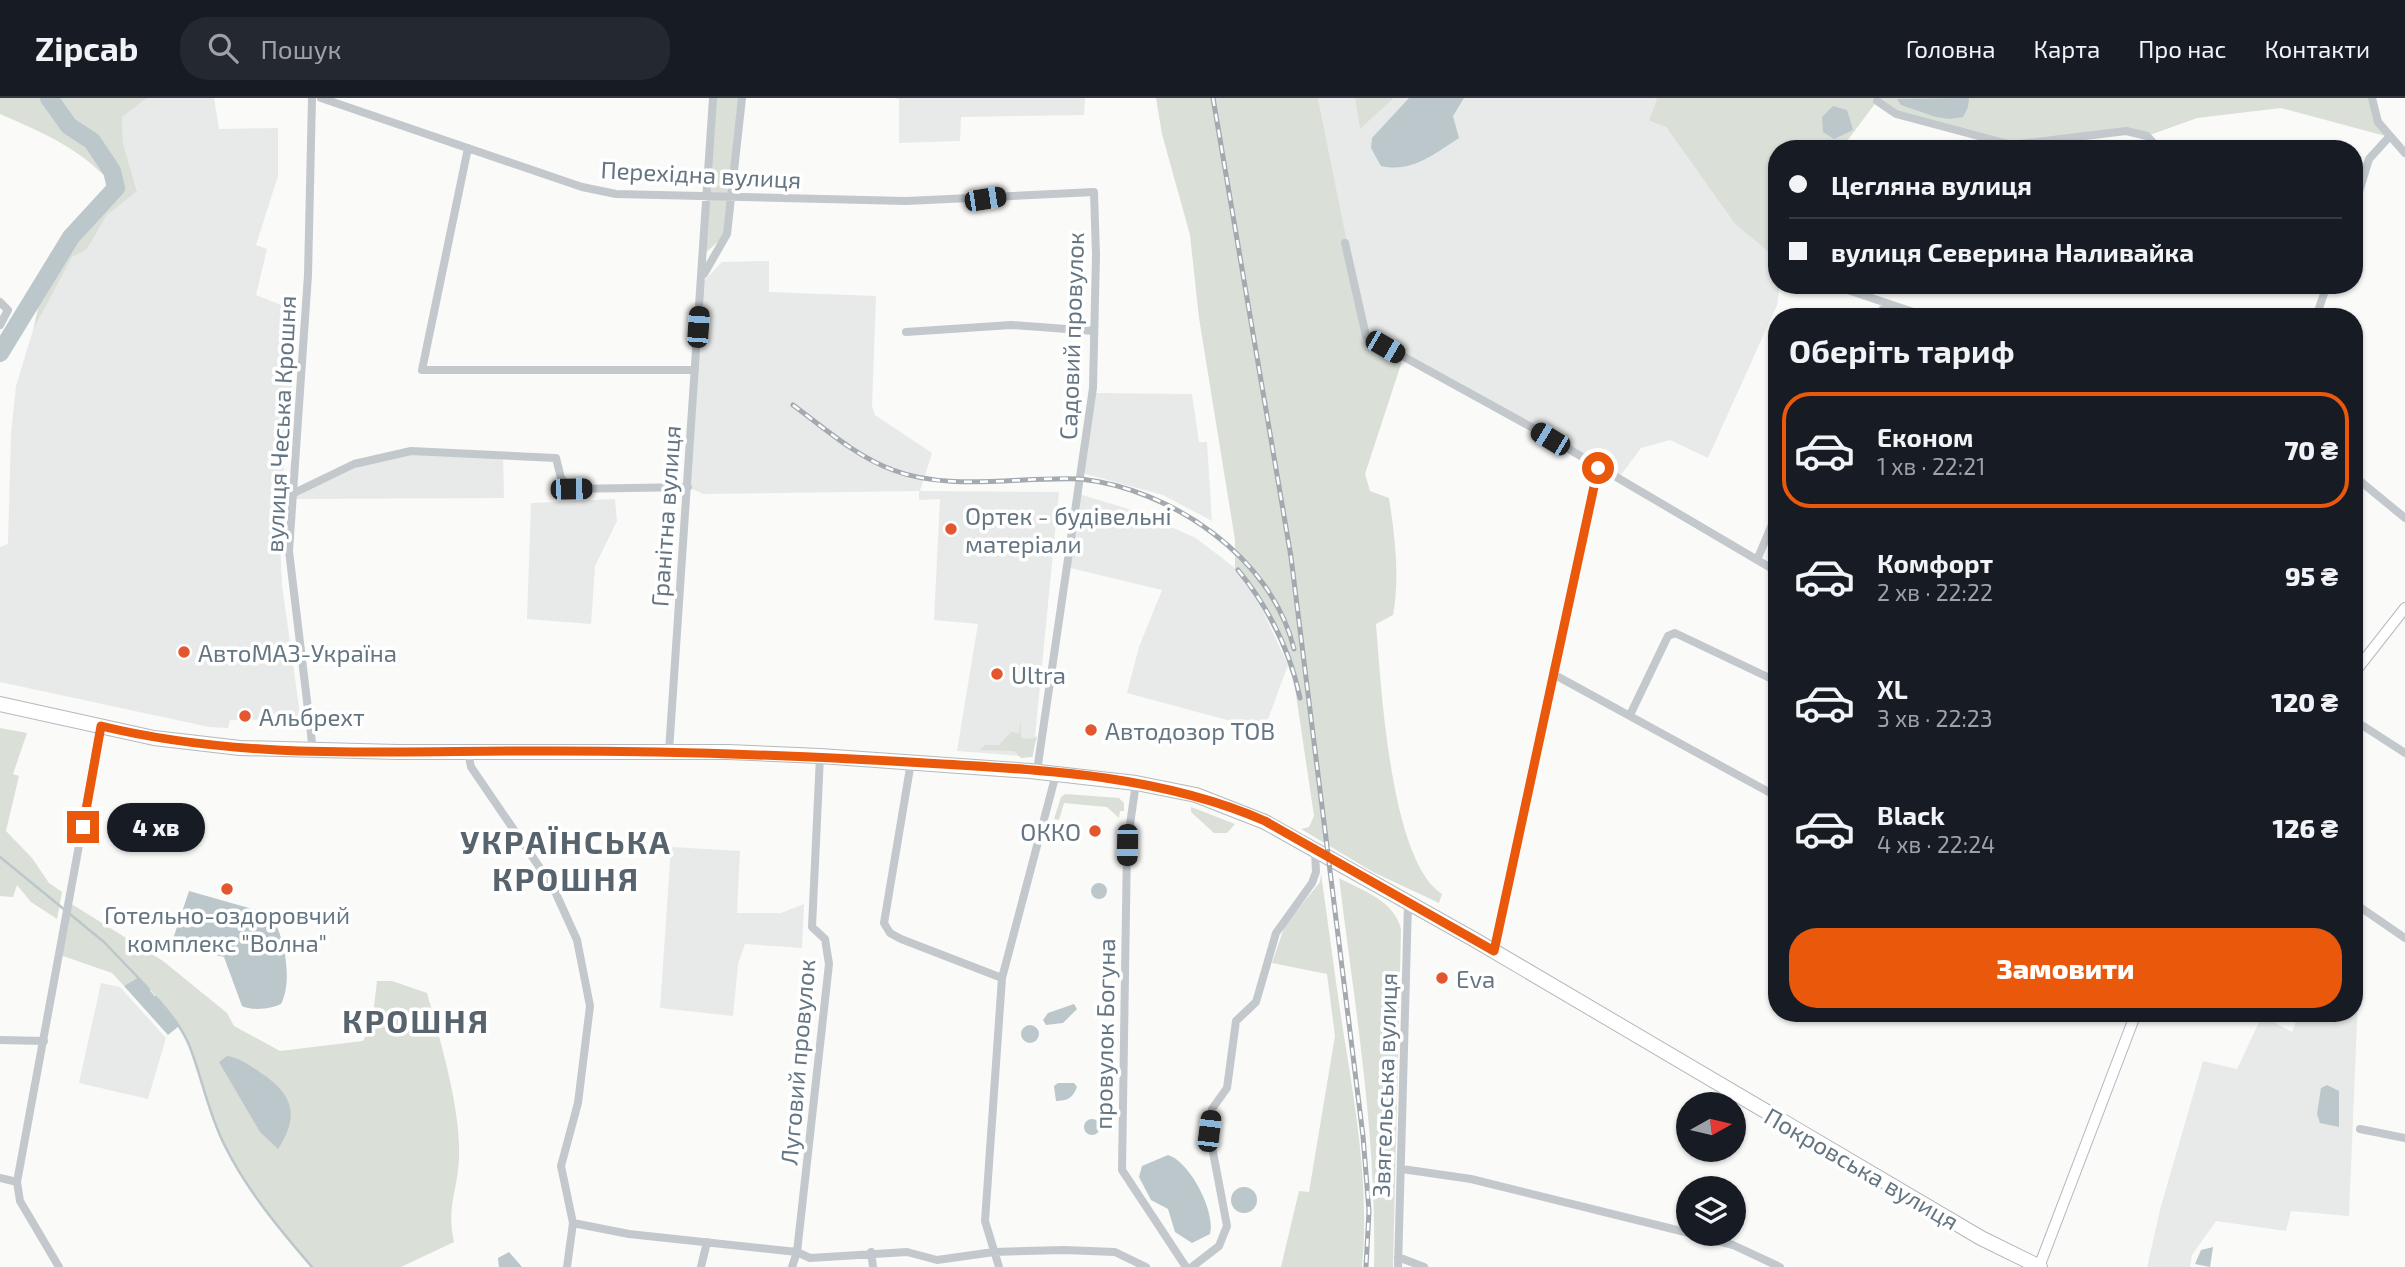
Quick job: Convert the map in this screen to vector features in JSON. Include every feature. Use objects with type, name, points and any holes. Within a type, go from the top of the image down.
[{"type":"highway","name":"Покровська вулиця","points":[[0,704],[188,743],[313,751],[669,751],[820,756],[1037,771],[1136,783],[1196,795],[1232,806],[1265,821],[1315,852],[1494,951],[1981,1238],[2039,1267]]},
{"type":"street","name":"вулиця Чеська Крошня","points":[[312,98],[308,275],[289,551],[313,751]]},
{"type":"street","name":"Перехідна вулиця","points":[[321,98],[582,187],[615,194],[906,201],[1094,192]]},
{"type":"street","name":"Гранітна вулиця","points":[[669,751],[713,98]]},
{"type":"street","name":"Гранітна вулиця","points":[[701,284],[711,259],[727,234],[743,98]]},
{"type":"street","points":[[2372,98],[2378,122],[2405,153]]},
{"type":"street","points":[[1877,101],[1896,114],[1993,140]]},
{"type":"street","points":[[2053,140],[2126,131],[2147,136],[2151,140]]},
{"type":"street","points":[[2363,179],[2369,159],[2389,137]]},
{"type":"street","points":[[468,148],[422,370],[695,370]]},
{"type":"street","name":"Садовий провулок","points":[[1037,771],[1093,388],[1096,255],[1094,192]]},
{"type":"street","points":[[1345,243],[1366,337],[1533,428],[1768,567]]},
{"type":"street","points":[[1859,294],[1900,308]]},
{"type":"street","points":[[0,302],[8,310],[0,325]]},
{"type":"street","points":[[1883,308],[1885,303]]},
{"type":"street","points":[[906,332],[1011,325],[1094,331]]},
{"type":"street","points":[[294,493],[354,464],[411,452],[556,457],[561,478],[571,489],[688,487]]},
{"type":"street","points":[[1494,951],[1598,468]]},
{"type":"street","points":[[2363,483],[2405,518]]},
{"type":"street","points":[[1756,560],[1768,533]]},
{"type":"street","points":[[2363,662],[2405,608]]},
{"type":"street","points":[[1630,715],[1668,636],[1675,633],[1768,677]]},
{"type":"street","points":[[1555,675],[1768,792]]},
{"type":"street","points":[[59,1267],[20,1200],[17,1182],[101,726]]},
{"type":"street","points":[[2363,726],[2405,753]]},
{"type":"street","points":[[468,752],[471,767],[553,887],[577,940],[590,1006],[578,1104],[561,1166],[573,1223],[566,1267]]},
{"type":"street","name":"Луговий провулок","points":[[797,1252],[828,964],[825,939],[811,927],[820,756]]},
{"type":"street","points":[[911,762],[884,923],[890,933],[901,939],[1002,978]]},
{"type":"street","points":[[999,1267],[985,1221],[1002,978],[1056,774]]},
{"type":"street","name":"провулок Богуна","points":[[1136,783],[1127,845],[1122,1170],[1186,1267]]},
{"type":"street","points":[[1192,1267],[1219,1246],[1227,1226],[1209,1131],[1212,1109],[1227,1088],[1236,1021],[1256,1002],[1276,933],[1312,883],[1316,872],[1315,852]]},
{"type":"street","name":"Звягельська вулиця","points":[[1398,1262],[1408,903]]},
{"type":"street","points":[[2363,909],[2405,938]]},
{"type":"street","points":[[2039,1267],[2133,1022]]},
{"type":"street","points":[[0,1040],[44,1041]]},
{"type":"street","points":[[2360,1129],[2405,1138]]},
{"type":"street","points":[[1402,1169],[1471,1179],[1676,1231]]},
{"type":"street","points":[[0,1178],[17,1182]]},
{"type":"street","points":[[573,1223],[797,1252],[810,1258],[871,1252],[908,1252],[937,1260],[994,1252],[1115,1252],[1146,1267]]},
{"type":"street","points":[[701,1267],[707,1242]]},
{"type":"street","points":[[1735,1246],[1780,1267]]},
{"type":"street","points":[[792,1267],[797,1252]]},
{"type":"street","points":[[871,1252],[873,1267]]},
{"type":"street","points":[[1398,1262],[1424,1267]]},
{"type":"shaded area","points":[[0,98],[147,98],[122,117],[123,143],[137,191],[107,215],[87,249],[72,257],[33,330],[43,287],[71,237],[116,188],[90,163],[62,144],[0,114]]},
{"type":"shaded area","points":[[147,98],[214,98],[219,129],[278,128],[278,176],[256,245],[267,249],[256,295],[294,310],[297,335],[279,518],[282,585],[299,707],[299,715],[295,719],[230,720],[228,728],[209,727],[0,682],[0,547],[8,544],[11,434],[16,386],[33,330],[72,256],[87,249],[107,215],[137,190],[123,143],[122,117]]},
{"type":"shaded area","points":[[713,98],[742,98],[727,234],[703,255]]},
{"type":"shaded area","points":[[893,98],[1085,98],[1084,115],[961,117],[960,141],[899,143],[899,99]]},
{"type":"shaded area","points":[[1156,98],[1318,98],[1366,336],[1403,358],[1365,474],[1370,491],[1389,498],[1395,542],[1396,586],[1393,615],[1376,624],[1391,769],[1410,846],[1424,875],[1442,894],[1439,903],[1373,872],[1301,829],[1309,827],[1314,816],[1294,681],[1280,642],[1259,603],[1235,568],[1235,540],[1199,318],[1190,235],[1162,134]]},
{"type":"shaded area","points":[[1318,98],[1355,98],[1360,129],[1394,98],[1657,98],[1649,121],[1666,127],[1735,224],[1768,251],[1768,294],[1779,294],[1776,308],[1768,308],[1768,325],[1708,458],[1670,440],[1641,448],[1618,479],[1366,336]]},
{"type":"shaded area","points":[[1355,98],[1394,98],[1360,129]]},
{"type":"shaded area","points":[[1409,98],[1464,98],[1453,116],[1459,138],[1422,161],[1403,167],[1381,166],[1371,148],[1372,138]]},
{"type":"shaded area","points":[[1657,98],[2372,98],[2389,137],[2281,108],[2197,118],[2147,136],[2126,131],[2053,140],[1993,140],[1896,114],[1877,101],[1848,140],[1768,140],[1768,251],[1735,224],[1666,127],[1649,121]]},
{"type":"shaded area","points":[[1969,98],[1963,117],[1950,119],[1901,105],[1897,99]]},
{"type":"shaded area","points":[[1833,106],[1847,110],[1853,130],[1834,139],[1823,132],[1822,117]]},
{"type":"shaded area","points":[[769,261],[769,292],[876,296],[872,406],[875,415],[932,453],[920,491],[1059,492],[1033,757],[957,751],[978,624],[934,620],[940,499],[919,500],[919,491],[703,494],[688,487],[701,284],[722,262]]},
{"type":"shaded area","points":[[1092,393],[1192,394],[1199,442],[1207,442],[1212,521],[1163,495],[1082,473]]},
{"type":"shaded area","points":[[411,451],[503,455],[504,498],[294,499],[294,493],[354,464]]},
{"type":"shaded area","points":[[1079,494],[1135,511],[1196,538],[1235,568],[1259,603],[1288,665],[1264,730],[1127,693],[1139,647],[1162,590],[1066,567]]},
{"type":"shaded area","points":[[615,499],[617,521],[595,566],[591,624],[527,619],[531,503]]},
{"type":"shaded area","points":[[1021,720],[1021,738],[1032,739],[1037,736],[1032,757],[1021,758],[1014,751],[980,750],[985,745],[999,745],[1011,732],[1019,733]]},
{"type":"shaded area","points":[[0,728],[27,733],[13,774],[19,776],[6,831],[32,858],[49,883],[62,892],[57,919],[31,902],[17,885],[13,897],[0,896]]},
{"type":"shaded area","points":[[1065,794],[1119,798],[1124,803],[1124,811],[1120,811],[1119,818],[1107,807],[1064,803],[1059,820],[1054,819],[1061,797]]},
{"type":"shaded area","points":[[1191,807],[1235,824],[1227,833],[1214,833],[1191,812]]},
{"type":"shaded area","points":[[671,847],[740,851],[737,913],[781,913],[804,904],[802,948],[745,944],[738,964],[733,1016],[660,1008]]},
{"type":"shaded area","points":[[1321,874],[1359,1142],[1364,1204],[1362,1267],[1281,1267],[1299,1191],[1309,1192],[1335,1036],[1327,974],[1272,963],[1285,925],[1320,882]]},
{"type":"shaded area","points":[[1339,878],[1385,904],[1392,911],[1401,929],[1393,1267],[1374,1267],[1368,1121]]},
{"type":"shaded area","points":[[1096,883],[1102,883],[1107,891],[1105,897],[1096,899],[1091,894],[1091,888]]},
{"type":"shaded area","points":[[189,891],[270,914],[280,934],[286,958],[285,994],[281,1004],[262,1009],[242,1006],[224,957],[176,946],[172,942]]},
{"type":"shaded area","points":[[70,903],[163,961],[227,1013],[234,1026],[280,1051],[363,1041],[372,1024],[377,981],[392,981],[427,993],[449,1075],[457,1118],[459,1157],[451,1218],[454,1242],[401,1267],[312,1267],[266,1210],[226,1149],[190,1047],[180,1028],[160,1002],[139,977],[124,986],[112,973],[60,955]]},
{"type":"shaded area","points":[[139,977],[179,1026],[168,1035],[124,986]]},
{"type":"shaded area","points":[[101,983],[120,987],[166,1038],[148,1099],[79,1083]]},
{"type":"shaded area","points":[[1074,1004],[1077,1009],[1063,1023],[1046,1025],[1043,1020],[1048,1013]]},
{"type":"shaded area","points":[[2259,1022],[2273,1022],[2292,1032],[2296,1022],[2357,1022],[2349,1216],[2291,1211],[2286,1231],[2216,1221],[2192,1255],[2190,1267],[2147,1267],[2161,1206],[2203,1061],[2237,1069]]},
{"type":"shaded area","points":[[1030,1025],[1036,1028],[1039,1034],[1036,1040],[1030,1043],[1024,1040],[1021,1034],[1024,1028]]},
{"type":"shaded area","points":[[227,1056],[240,1060],[261,1073],[280,1089],[286,1098],[291,1116],[285,1137],[278,1149],[260,1132],[219,1062]]},
{"type":"shaded area","points":[[1058,1083],[1074,1083],[1077,1087],[1074,1094],[1056,1101],[1054,1086]]},
{"type":"shaded area","points":[[2327,1085],[2339,1091],[2339,1127],[2320,1123],[2317,1114],[2321,1088]]},
{"type":"shaded area","points":[[1089,1119],[1095,1119],[1100,1127],[1098,1133],[1089,1135],[1084,1130],[1084,1124]]},
{"type":"shaded area","points":[[1168,1155],[1176,1159],[1192,1177],[1209,1213],[1210,1234],[1192,1243],[1175,1232],[1168,1209],[1151,1200],[1139,1177],[1142,1166]]},
{"type":"shaded area","points":[[1244,1187],[1253,1191],[1257,1200],[1253,1209],[1244,1213],[1235,1209],[1231,1200],[1235,1191]]},
{"type":"shaded area","points":[[2213,1247],[2210,1267],[2195,1264],[2201,1250]]},
{"type":"shaded area","points":[[509,1252],[522,1267],[499,1267],[498,1258]]},
{"type":"waterway","points":[[0,353],[71,237],[116,188],[112,171],[92,141],[69,126],[49,98]]},
{"type":"waterway","points":[[0,857],[104,942],[149,989]]},
{"type":"waterway","points":[[156,997],[176,1022],[188,1043],[215,1122],[233,1162],[264,1209],[312,1267]]},
{"type":"railway","points":[[1213,98],[1291,557],[1363,1136],[1369,1211],[1366,1267]]},
{"type":"railway","points":[[793,405],[867,458],[915,477],[962,482],[1081,479],[1115,485],[1182,513],[1213,533],[1241,557],[1264,585],[1282,616],[1294,649]]},
{"type":"railway","points":[[1238,570],[1277,630],[1300,698]]},
{"type":"place","name":"Ортек - будівельні матеріали","points":[[951,529]]},
{"type":"place","name":"АвтоМАЗ-Україна","points":[[184,652]]},
{"type":"place","name":"Ultra","points":[[997,674]]},
{"type":"place","name":"Альбрехт","points":[[245,716]]},
{"type":"place","name":"Автодозор ТОВ","points":[[1091,730]]},
{"type":"place","name":"ОККО","points":[[1095,831]]},
{"type":"place","name":"Готельно-оздоровчий комплекс \"Волна\"","points":[[227,889]]},
{"type":"place","name":"Eva","points":[[1442,978]]},
{"type":"district","name":"УКРАЇНСЬКА КРОШНЯ","points":[[566,860]]},
{"type":"district","name":"КРОШНЯ","points":[[416,1020]]},
{"type":"route","points":[[83,827],[101,726],[154,738],[240,748],[376,752],[728,752],[968,765],[1136,783],[1196,795],[1232,806],[1265,821],[1315,852],[1494,951],[1598,468]]}]
